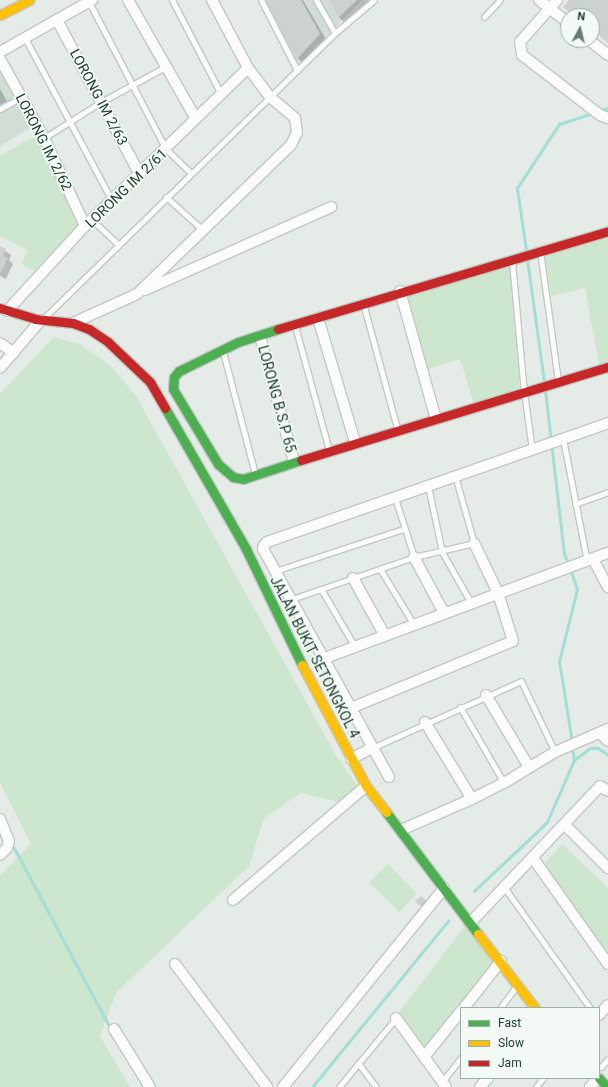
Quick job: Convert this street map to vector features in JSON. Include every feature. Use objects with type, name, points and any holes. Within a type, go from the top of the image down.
[{"type":"street","points":[[128,0],[195,117]]},
{"type":"street","points":[[137,294],[291,145],[298,132],[295,118],[270,97],[248,68],[212,0]]},
{"type":"street","points":[[539,0],[560,17]]},
{"type":"street","points":[[557,0],[520,42],[522,55],[591,109],[604,117]]},
{"type":"street","points":[[0,15],[23,1]]},
{"type":"street","points":[[0,52],[91,1]]},
{"type":"street","name":"LORONG IM 2/63","points":[[57,20],[140,175]]},
{"type":"street","points":[[599,48],[608,55]]},
{"type":"street","name":"LORONG IM 2/62","points":[[0,59],[22,97],[89,223]]},
{"type":"street","name":"LORONG IM 2/61","points":[[3,309],[166,149],[195,117],[248,68]]},
{"type":"street","points":[[73,323],[331,208]]},
{"type":"street","points":[[608,231],[363,302],[318,318],[238,342],[222,348],[179,371],[174,377],[173,389],[218,464],[233,477],[243,479],[397,429],[436,419],[608,367]]},
{"type":"street","points":[[400,291],[436,419]]},
{"type":"street","name":"JALAN BUKIT SETONGKOL 4","points":[[3,309],[41,320],[73,323],[89,329],[121,353],[150,382],[246,549],[290,643],[366,786],[444,888],[472,921],[534,1007]]},
{"type":"street","points":[[318,318],[355,442]]},
{"type":"street","points":[[0,368],[41,320]]},
{"type":"street","name":"LORONG B.S.P 65","points":[[260,336],[294,462]]},
{"type":"street","points":[[0,343],[14,353]]},
{"type":"street","points":[[389,776],[372,748],[325,658],[263,549],[267,542],[608,423]]},
{"type":"street","points":[[351,708],[513,641],[498,593],[474,543]]},
{"type":"street","points":[[325,658],[608,553]]},
{"type":"street","points":[[414,557],[444,613]]},
{"type":"street","points":[[588,560],[608,587]]},
{"type":"street","points":[[352,578],[385,636]]},
{"type":"street","points":[[486,696],[529,767]]},
{"type":"street","points":[[425,722],[472,799]]},
{"type":"street","points":[[400,830],[472,799],[504,783],[567,746],[602,732],[608,741]]},
{"type":"street","points":[[351,759],[372,748]]},
{"type":"street","points":[[233,900],[366,786]]},
{"type":"street","points":[[472,921],[565,825],[600,786],[608,791]]},
{"type":"street","points":[[0,819],[9,841],[7,848],[0,855]]},
{"type":"street","points":[[565,825],[608,868]]},
{"type":"street","points":[[533,858],[608,964]]},
{"type":"street","points":[[283,1087],[444,888]]},
{"type":"street","points":[[465,1007],[502,961]]},
{"type":"street","points":[[175,964],[267,1087]]},
{"type":"street","points":[[600,1014],[608,1005]]},
{"type":"street","points":[[424,1057],[460,1013]]},
{"type":"street","points":[[396,1018],[444,1084]]},
{"type":"street","points":[[114,1029],[150,1087]]},
{"type":"street","points":[[480,1087],[487,1079]]},
{"type":"street","points":[[590,1087],[597,1079]]},
{"type":"street","points":[[599,1079],[607,1087]]},
{"type":"lane","points":[[172,0],[221,94]]},
{"type":"lane","points":[[261,0],[297,70]]},
{"type":"lane","points":[[316,0],[335,33]]},
{"type":"lane","points":[[41,320],[166,198],[190,172],[270,97],[335,33],[374,0]]},
{"type":"lane","points":[[484,17],[500,0]]},
{"type":"lane","points":[[91,1],[131,85],[166,149],[190,172]]},
{"type":"lane","points":[[25,38],[112,201]]},
{"type":"lane","points":[[44,138],[70,120],[165,67]]},
{"type":"lane","points":[[0,109],[22,97]]},
{"type":"lane","points":[[166,198],[203,230]]},
{"type":"lane","points":[[89,223],[118,244]]},
{"type":"lane","points":[[536,251],[558,382]]},
{"type":"lane","points":[[514,257],[524,392],[535,449]]},
{"type":"lane","points":[[363,302],[397,429]]},
{"type":"lane","points":[[295,325],[329,451]]},
{"type":"lane","points":[[222,348],[255,475]]},
{"type":"lane","points":[[562,440],[574,504],[588,560]]},
{"type":"lane","points":[[292,599],[414,557],[442,552],[474,543],[455,476]]},
{"type":"lane","points":[[428,486],[442,552],[471,603]]},
{"type":"lane","points":[[574,504],[608,492]]},
{"type":"lane","points":[[395,498],[403,529],[414,557]]},
{"type":"lane","points":[[275,571],[403,529]]},
{"type":"lane","points":[[380,569],[414,625]]},
{"type":"lane","points":[[321,589],[355,647]]},
{"type":"lane","points":[[372,748],[425,722],[520,681],[523,682],[555,752]]},
{"type":"lane","points":[[460,707],[504,783]]},
{"type":"lane","points":[[504,887],[589,1007]]},
{"type":"lane","points":[[501,1007],[518,985]]},
{"type":"lane","points":[[339,1087],[396,1018]]},
{"type":"lane","points":[[601,1067],[608,1059]]},
{"type":"lane","points":[[444,1084],[460,1060]]},
{"type":"lane","points":[[358,1063],[376,1087]]},
{"type":"lane","points":[[536,1087],[543,1079]]},
{"type":"shaded area","points":[[263,0],[362,0],[299,64],[294,60]]},
{"type":"shaded area","points":[[0,64],[34,126],[0,146]]},
{"type":"green space","points":[[36,135],[80,224],[34,271],[22,264],[27,250],[0,236],[0,156]]},
{"type":"green space","points":[[608,232],[608,367],[600,370],[585,288],[551,296],[545,254]]},
{"type":"green space","points":[[511,258],[520,388],[474,404],[460,359],[422,371],[400,291]]},
{"type":"green space","points":[[54,337],[79,344],[110,365],[136,396],[338,759],[357,785],[338,802],[301,793],[264,818],[249,866],[116,993],[100,1036],[130,1087],[0,1087],[0,875],[31,844],[0,783],[0,394]]},
{"type":"green space","points":[[562,844],[608,888],[608,959],[542,866]]},
{"type":"green space","points":[[388,864],[417,894],[399,912],[369,882]]},
{"type":"green space","points":[[471,918],[501,959],[462,1007],[460,1007],[460,1010],[424,1054],[396,1016]]},
{"type":"building","points":[[266,0],[301,0],[320,34],[297,59]]},
{"type":"building","points":[[330,0],[357,0],[338,18]]},
{"type":"building","points":[[569,0],[608,0],[608,43],[600,36],[600,8],[563,7]]},
{"type":"building","points":[[0,246],[6,249],[3,256],[8,258],[0,274]]},
{"type":"building","points":[[421,896],[426,900],[420,906],[415,901]]},
{"type":"waterway","points":[[598,111],[608,108]]},
{"type":"waterway","points":[[526,250],[517,188],[559,124],[593,113]]},
{"type":"waterway","points":[[527,259],[544,381]]},
{"type":"waterway","points":[[545,390],[564,553],[577,589],[559,661],[572,742]]},
{"type":"waterway","points":[[474,891],[547,822],[574,760],[572,747]]},
{"type":"waterway","points":[[574,760],[590,748],[598,748],[608,755]]},
{"type":"waterway","points":[[14,848],[111,1030]]},
{"type":"waterway","points":[[312,1087],[448,921]]},
{"type":"traffic: fast","points":[[278,329],[238,342],[179,371],[174,377],[173,389],[218,464],[233,477],[243,479],[301,460]]},
{"type":"traffic: fast","points":[[165,408],[246,549],[302,665]]},
{"type":"traffic: fast","points":[[386,812],[478,934]]},
{"type":"traffic: fast","points":[[600,1079],[607,1087]]},
{"type":"traffic: slow","points":[[0,15],[29,0]]},
{"type":"traffic: slow","points":[[302,665],[366,786],[386,812]]},
{"type":"traffic: slow","points":[[478,934],[534,1007]]},
{"type":"traffic: jam","points":[[278,329],[608,231]]},
{"type":"traffic: jam","points":[[0,308],[35,319],[73,323],[89,329],[108,342],[150,382],[165,408]]},
{"type":"traffic: jam","points":[[301,460],[608,367]]}]
